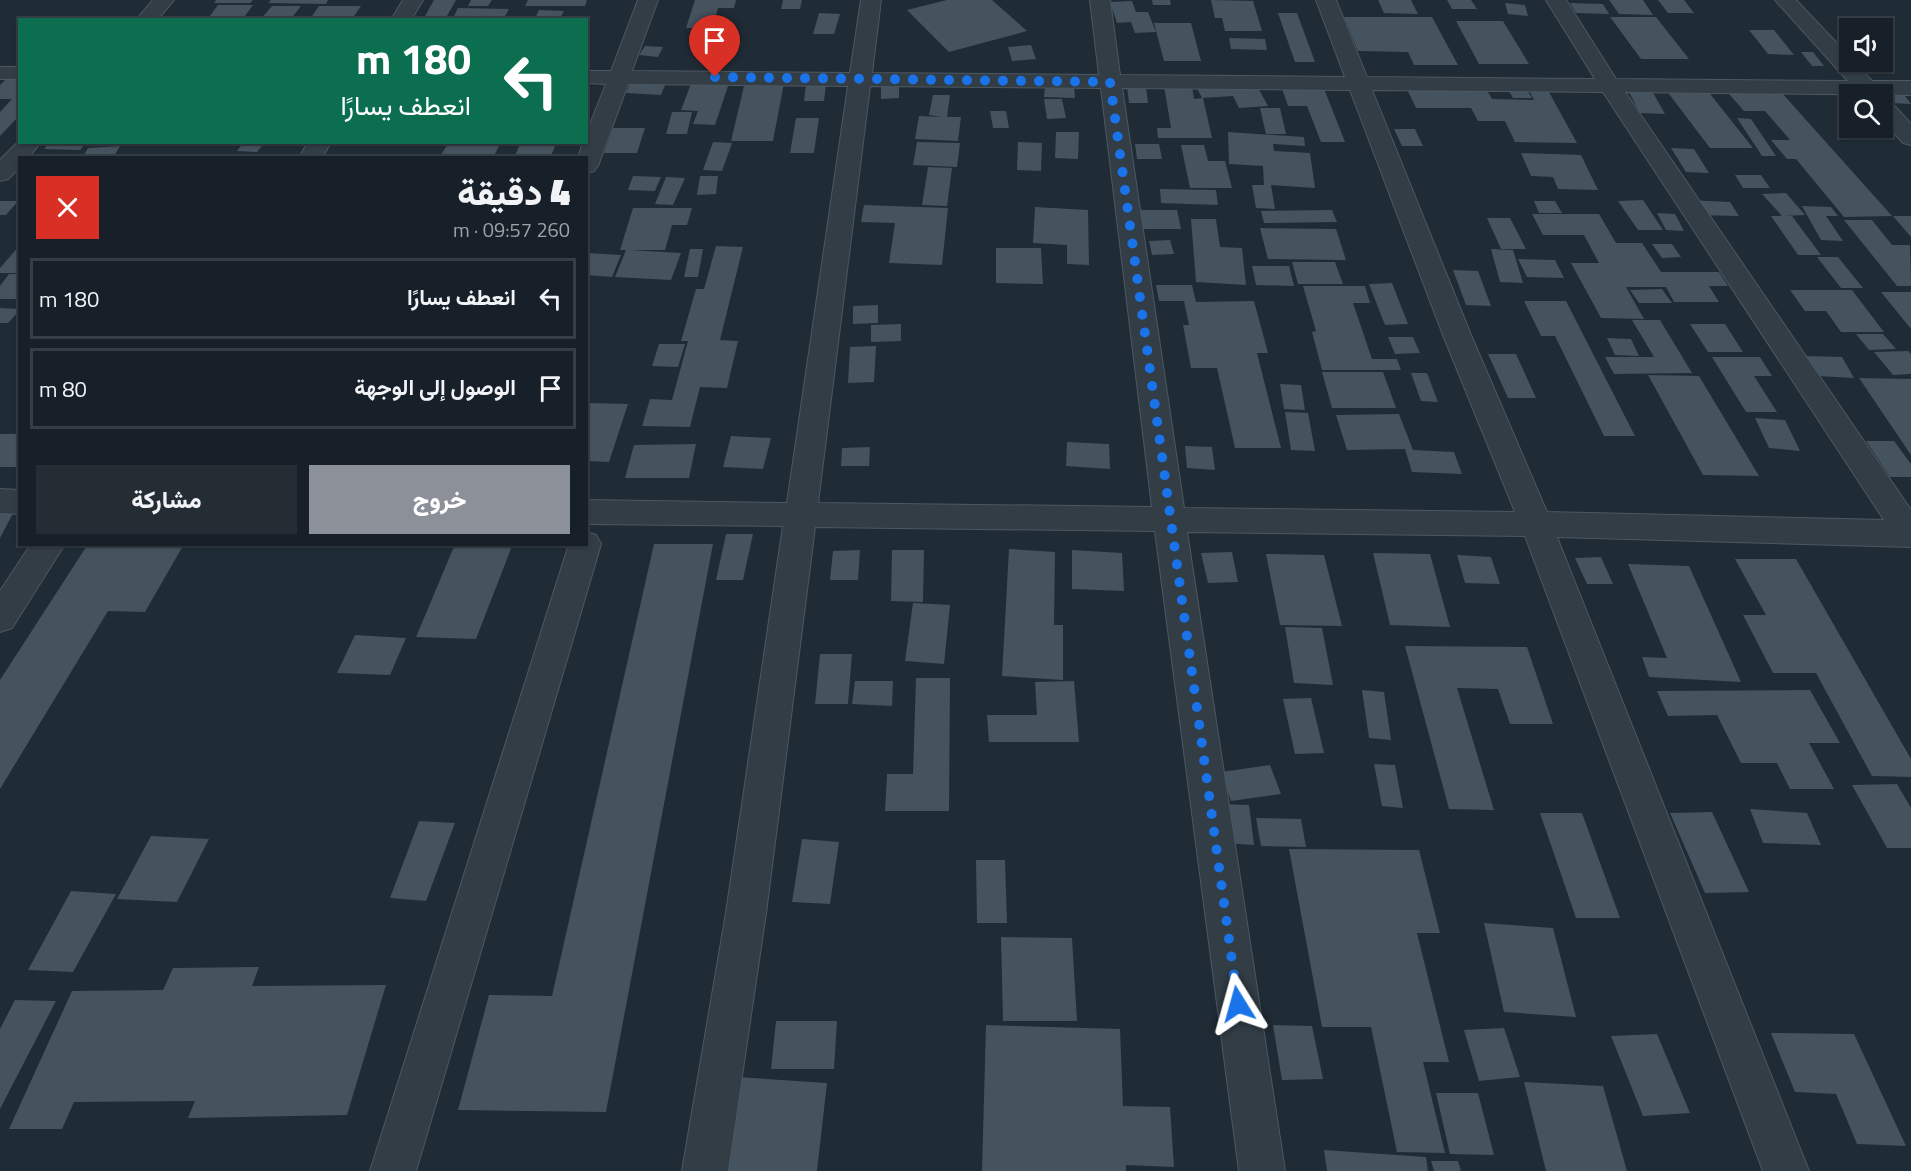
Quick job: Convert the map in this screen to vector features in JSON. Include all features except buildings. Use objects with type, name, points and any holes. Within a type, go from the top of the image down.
[{"type":"street","points":[[148,18],[164,0]]},
{"type":"street","points":[[402,18],[413,0]]},
{"type":"street","points":[[588,161],[648,0]]},
{"type":"street","points":[[705,1171],[746,913],[870,0]]},
{"type":"street","points":[[1101,0],[1110,82],[1262,1171]]},
{"type":"street","points":[[1326,0],[1457,335],[1536,524],[1634,783],[1786,1171]]},
{"type":"street","points":[[1556,0],[1610,86],[1911,534]]},
{"type":"street","points":[[1785,0],[1863,84]]},
{"type":"street","points":[[0,73],[18,73]]},
{"type":"street","points":[[588,76],[1839,90]]},
{"type":"street","points":[[1893,89],[1911,88]]},
{"type":"street","points":[[1893,118],[1911,138]]},
{"type":"street","points":[[0,174],[28,144]]},
{"type":"street","points":[[0,501],[18,502]]},
{"type":"street","points":[[588,526],[799,515],[1536,524],[1911,534]]},
{"type":"street","points":[[0,618],[48,546]]},
{"type":"street","points":[[393,1171],[582,546]]},
{"type":"route","points":[[715,77],[1110,82],[1238,1004]]}]
